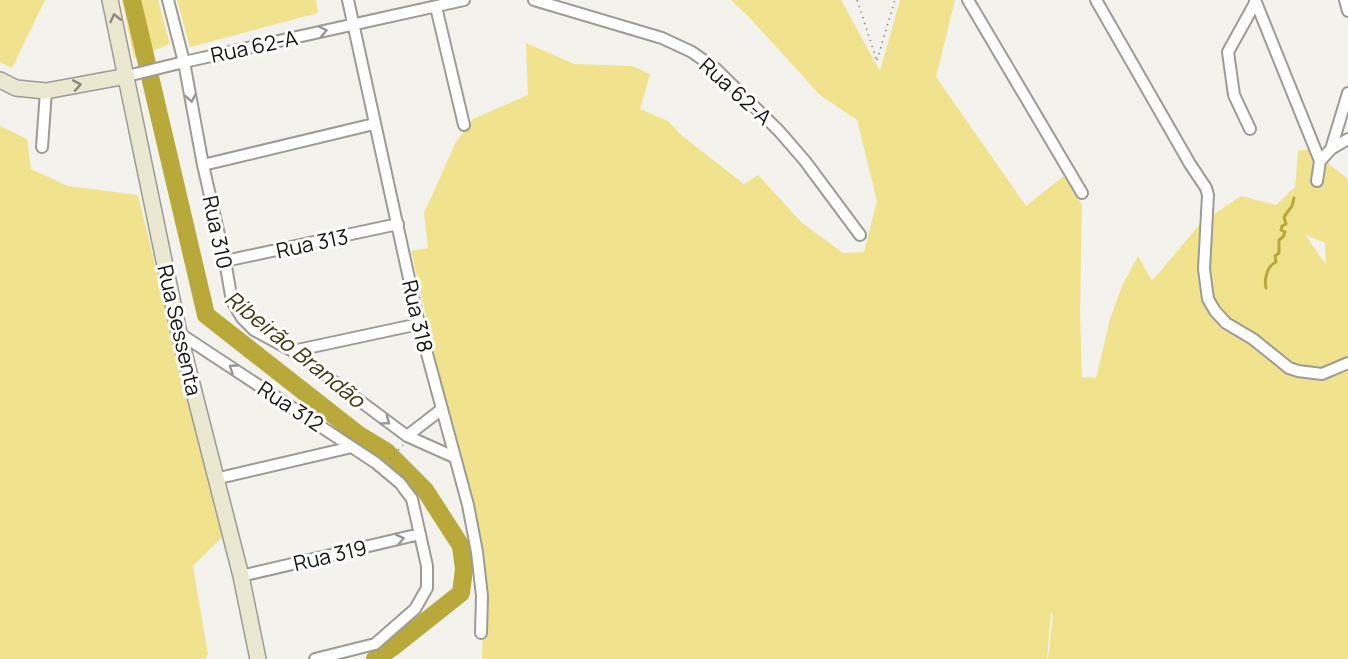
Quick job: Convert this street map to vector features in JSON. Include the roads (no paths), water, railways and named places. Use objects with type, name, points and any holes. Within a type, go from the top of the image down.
[{"type":"street","name":"Rua Sessenta","points":[[110,0],[134,75],[179,333],[241,576],[258,659]]},
{"type":"street","name":"Rua 310","points":[[168,0],[184,62],[232,301],[242,318],[254,330],[293,351],[405,440],[454,457]]},
{"type":"street","name":"Rua 318","points":[[348,0],[419,324],[468,505],[482,596],[481,633]]},
{"type":"street","name":"Rua 62-A","points":[[134,75],[464,0]]},
{"type":"street","name":"Rua 62-A","points":[[534,0],[662,38],[692,52],[716,69],[779,131],[805,161],[860,235]]},
{"type":"street","points":[[968,0],[1082,193]]},
{"type":"street","points":[[1096,0],[1206,188],[1209,204],[1204,269],[1208,299],[1215,312],[1226,323],[1253,339],[1289,368],[1322,374],[1348,363]]},
{"type":"street","points":[[1345,0],[1348,11]]},
{"type":"street","points":[[1250,129],[1234,95],[1228,52],[1255,1]]},
{"type":"street","points":[[1255,1],[1320,161],[1317,181]]},
{"type":"street","points":[[436,6],[464,125]]},
{"type":"street","points":[[0,80],[16,88],[46,91],[134,75]]},
{"type":"street","points":[[42,147],[46,91]]},
{"type":"street","points":[[1331,149],[1348,93]]},
{"type":"street","points":[[203,165],[374,124]]},
{"type":"street","points":[[1320,161],[1331,149],[1348,139]]},
{"type":"street","name":"Rua 313","points":[[225,261],[398,224]]},
{"type":"street","points":[[293,351],[419,324]]},
{"type":"street","name":"Rua 312","points":[[179,333],[352,447],[400,483],[412,499],[420,534]]},
{"type":"street","points":[[405,440],[442,409]]},
{"type":"street","points":[[215,479],[352,447]]},
{"type":"street","points":[[315,659],[364,649],[375,644],[415,609],[427,588],[427,566],[420,534]]},
{"type":"street","name":"Rua 319","points":[[241,576],[420,534]]},
{"type":"waterway","name":"Ribeirão Brandão","points":[[132,0],[206,315],[359,435],[387,452],[425,490],[461,546],[464,569],[461,593],[375,659]]},
{"type":"waterway","points":[[1266,288],[1267,273],[1270,266],[1276,262],[1275,256],[1279,253],[1279,240],[1285,232],[1281,230],[1286,224],[1284,217],[1292,206],[1294,198]]}]
